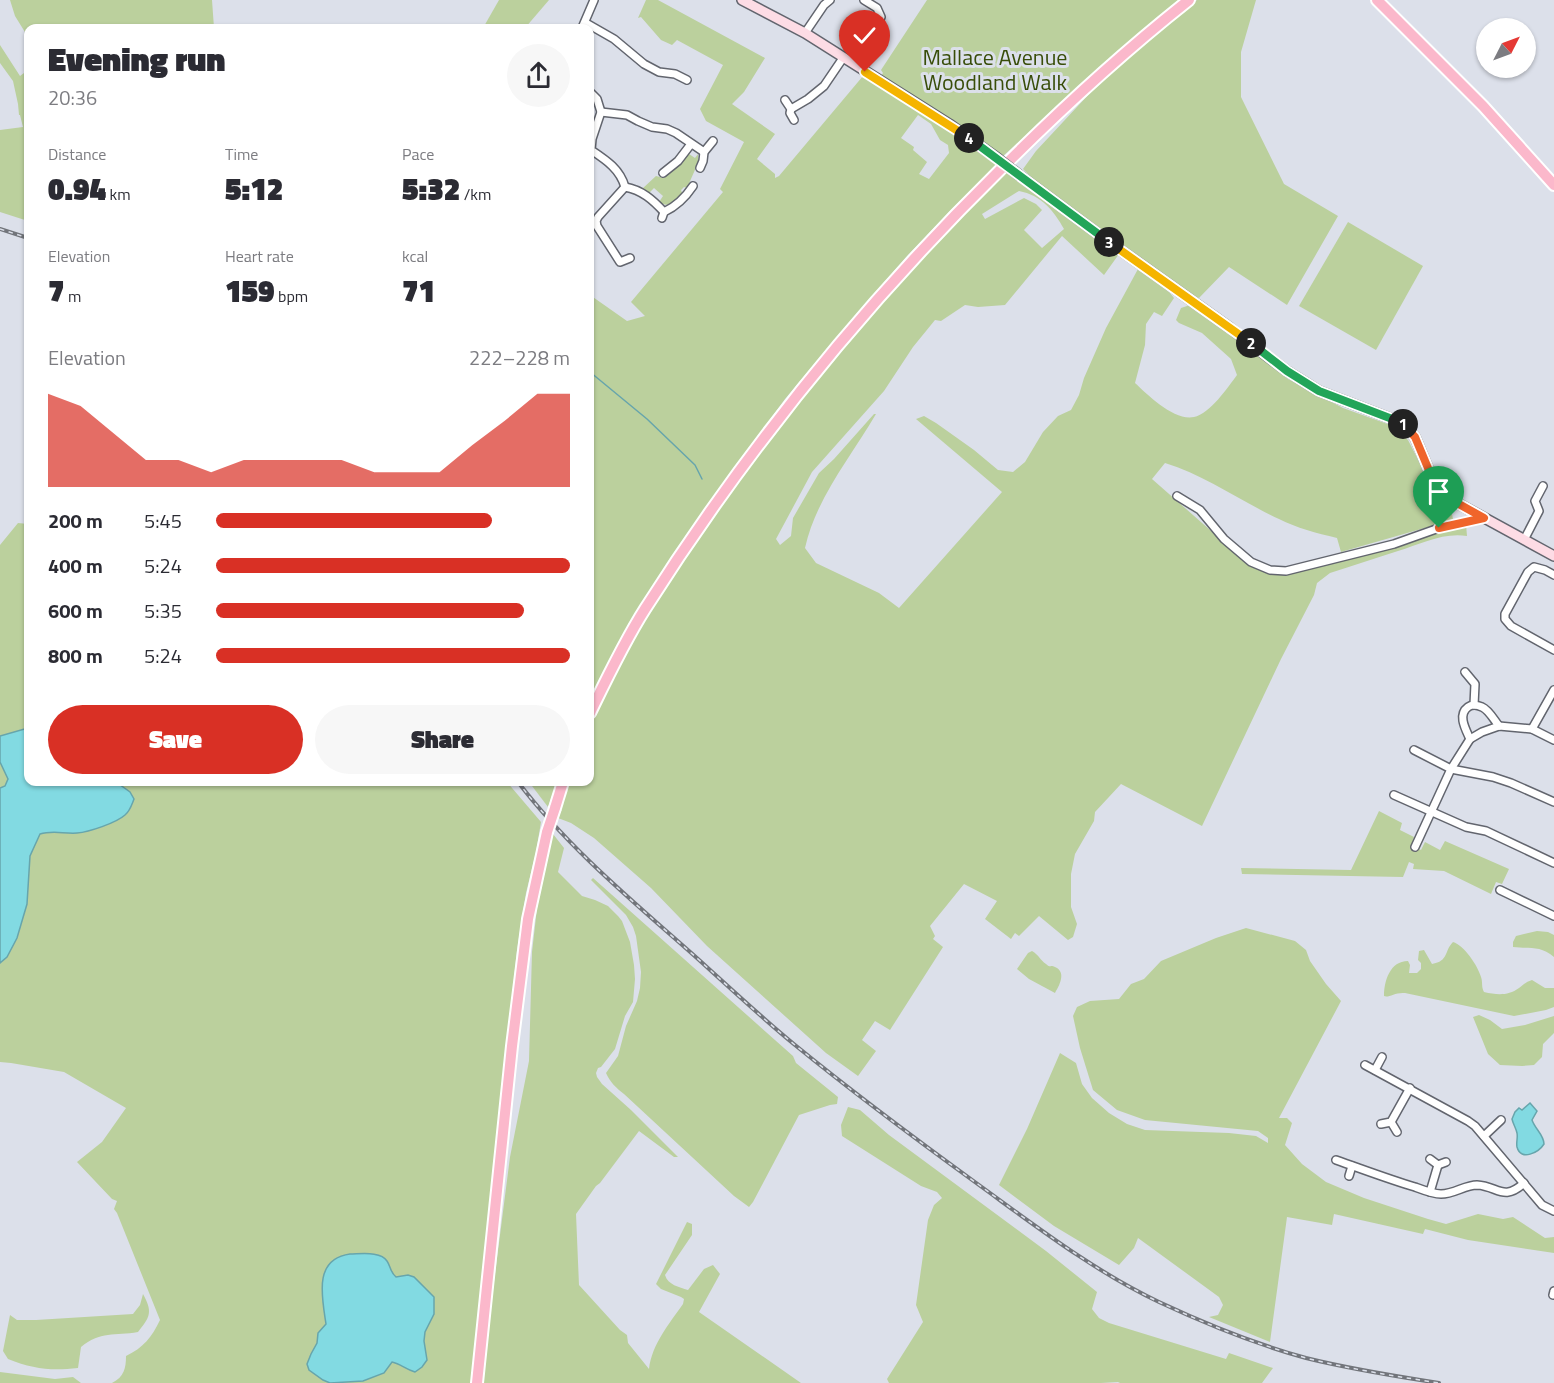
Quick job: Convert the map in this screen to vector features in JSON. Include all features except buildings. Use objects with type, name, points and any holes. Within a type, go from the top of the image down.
[{"type":"main road","points":[[742,0],[805,33],[949,124],[1287,371],[1319,391],[1400,422],[1415,437],[1433,480],[1448,498],[1554,556]]},
{"type":"main road","points":[[594,705],[644,610],[688,545],[778,420],[839,344],[949,220],[1043,126],[1130,48],[1189,0]]},
{"type":"main road","points":[[1377,0],[1483,106],[1554,185]]},
{"type":"main road","points":[[477,1383],[528,919],[547,832],[562,786]]},
{"type":"street","points":[[585,24],[594,0]]},
{"type":"street","points":[[805,33],[827,2],[816,0]]},
{"type":"street","points":[[858,48],[880,21],[877,8],[864,0]]},
{"type":"street","points":[[594,30],[614,39],[644,64],[659,72],[675,74],[687,80]]},
{"type":"street","points":[[791,109],[824,86],[843,58]]},
{"type":"street","points":[[594,96],[601,112],[594,133]]},
{"type":"street","points":[[785,100],[794,120]]},
{"type":"street","points":[[601,112],[627,115],[652,127],[667,129],[704,152]]},
{"type":"street","points":[[700,168],[704,152],[713,141]]},
{"type":"street","points":[[663,173],[678,161],[691,144]]},
{"type":"street","points":[[594,152],[612,165],[623,180],[625,187]]},
{"type":"street","points":[[625,187],[637,189],[646,195],[663,215],[687,196],[693,186]]},
{"type":"street","points":[[625,187],[596,221],[619,265],[630,258]]},
{"type":"street","points":[[1524,540],[1539,511],[1535,501],[1543,486]]},
{"type":"street","points":[[1177,496],[1200,510],[1224,539],[1251,562],[1270,570],[1286,571],[1394,544],[1439,528],[1484,518]]},
{"type":"street","points":[[1554,575],[1534,567],[1528,572],[1505,614],[1505,619],[1511,626],[1554,651]]},
{"type":"street","points":[[1465,672],[1475,684],[1474,705]]},
{"type":"street","points":[[1532,729],[1554,690]]},
{"type":"street","points":[[1470,739],[1463,723],[1463,713],[1467,708],[1474,705],[1483,707],[1499,726]]},
{"type":"street","points":[[1415,847],[1451,769],[1470,739],[1499,726],[1532,729],[1554,740]]},
{"type":"street","points":[[1414,750],[1451,769],[1511,783],[1554,802]]},
{"type":"street","points":[[1394,795],[1466,827],[1486,831],[1554,863]]},
{"type":"street","points":[[1500,890],[1554,916]]},
{"type":"street","points":[[1375,1070],[1382,1057]]},
{"type":"street","points":[[1365,1065],[1468,1120],[1542,1204],[1554,1212]]},
{"type":"street","points":[[1381,1124],[1391,1122],[1410,1088]]},
{"type":"street","points":[[1484,1136],[1501,1120]]},
{"type":"street","points":[[1391,1122],[1397,1131]]},
{"type":"street","points":[[1430,1159],[1438,1165]]},
{"type":"street","points":[[1336,1160],[1430,1192],[1443,1194],[1480,1185],[1503,1193],[1511,1192],[1524,1184]]},
{"type":"street","points":[[1438,1165],[1446,1162]]},
{"type":"street","points":[[1430,1192],[1438,1165]]},
{"type":"street","points":[[1349,1176],[1352,1166]]},
{"type":"green space","points":[[10,0],[212,0],[214,24],[24,24],[24,31],[15,16]]},
{"type":"green space","points":[[499,0],[549,0],[528,24],[485,24]]},
{"type":"green space","points":[[646,0],[658,0],[765,58],[744,92],[732,104],[775,134],[757,159],[775,174],[775,178],[863,76],[920,110],[997,164],[908,255],[785,399],[660,575],[636,613],[594,694],[594,298],[627,321],[645,316],[631,302],[723,192],[720,189],[744,142],[706,121],[700,109],[723,65],[677,40],[672,45],[661,40],[641,17],[638,18]],"holes":[[[918,115],[931,124],[940,140],[948,145],[949,153],[929,179],[919,174],[927,162],[913,150],[914,147],[901,138]]]},
{"type":"green space","name":"Mallace Avenue Woodland Walk","points":[[927,0],[1181,0],[1003,156],[878,80],[883,73],[881,70]]},
{"type":"green space","points":[[1197,0],[1256,0],[1241,52],[1241,97],[1284,184],[1338,216],[1287,305],[1229,267],[1199,298],[1192,295],[1034,180],[1023,169],[1036,151],[1103,79]]},
{"type":"green space","points":[[0,45],[20,76],[24,73],[24,220],[0,212],[0,130],[23,127],[13,81],[0,63]]},
{"type":"green space","points":[[689,154],[695,158],[698,154],[698,163],[687,188],[684,187],[681,190],[683,195],[675,202],[663,204],[659,202],[663,196],[654,188],[649,193],[642,189],[656,176],[664,178]]},
{"type":"green space","points":[[1006,171],[1119,254],[1104,275],[1062,236],[1005,305],[978,307],[965,305],[941,321],[935,320],[913,347],[884,391],[812,472],[776,539],[780,545],[791,536],[793,518],[819,473],[876,414],[835,478],[817,512],[805,548],[816,563],[879,593],[899,608],[1002,492],[916,419],[924,416],[974,450],[998,470],[1013,472],[1025,462],[1043,432],[1058,416],[1071,410],[1106,328],[1138,269],[1166,288],[1174,298],[1162,316],[1154,312],[1146,324],[1145,345],[1135,383],[1155,401],[1178,415],[1194,417],[1212,406],[1237,375],[1231,359],[1202,333],[1176,320],[1181,308],[1190,305],[1288,379],[1343,408],[1393,426],[1408,440],[1428,479],[1451,509],[1453,519],[1449,521],[1341,552],[1337,538],[1286,522],[1194,474],[1165,463],[1152,479],[1251,566],[1268,574],[1287,573],[1466,524],[1467,536],[1432,539],[1330,573],[1317,583],[1314,595],[1202,826],[1121,784],[1095,812],[1094,821],[1075,854],[1071,874],[1071,907],[1077,924],[1073,937],[1068,940],[1039,916],[1019,936],[1015,933],[1011,939],[985,919],[997,901],[964,884],[930,926],[935,936],[933,939],[943,947],[890,1030],[875,1021],[862,1040],[876,1051],[858,1076],[826,1053],[707,946],[651,888],[594,838],[571,823],[558,818],[557,814],[566,786],[594,786],[594,717],[644,619],[679,562],[762,447],[847,340],[919,260]],"holes":[[[1019,191],[1034,196],[1046,205],[1064,229],[1042,248],[1024,230],[1042,210],[1036,204],[1024,198],[985,219],[982,214]]]},
{"type":"green space","points":[[1348,222],[1423,266],[1376,350],[1299,306]]},
{"type":"green space","points":[[18,523],[24,524],[24,786],[510,786],[541,822],[517,950],[471,1383],[112,1383],[124,1372],[126,1356],[146,1341],[160,1320],[114,1209],[117,1201],[112,1199],[77,1162],[102,1142],[126,1108],[64,1072],[0,1062],[0,545]]},
{"type":"green space","points":[[532,786],[556,786],[548,807]]},
{"type":"green space","points":[[1379,811],[1402,823],[1400,830],[1414,837],[1412,846],[1421,850],[1425,842],[1440,850],[1445,841],[1509,869],[1502,884],[1496,882],[1491,894],[1444,871],[1413,869],[1414,864],[1409,862],[1403,877],[1242,874],[1241,868],[1351,870]]},
{"type":"green space","points":[[553,834],[564,848],[558,872],[582,896],[608,906],[622,921],[630,942],[635,979],[633,1002],[625,1016],[615,1049],[598,1068],[597,1077],[678,1157],[674,1157],[639,1131],[596,1186],[576,1214],[579,1285],[627,1335],[628,1343],[649,1369],[657,1343],[684,1299],[661,1289],[656,1284],[687,1222],[692,1224],[692,1235],[665,1275],[666,1278],[674,1285],[688,1290],[704,1269],[713,1265],[720,1274],[699,1312],[801,1383],[481,1383],[510,1157],[529,1061],[532,952],[537,908]]},
{"type":"green space","points":[[593,878],[793,1056],[796,1063],[838,1097],[837,1104],[799,1115],[749,1207],[734,1196],[616,1087],[606,1073],[618,1056],[626,1026],[637,1001],[641,972],[633,927],[626,915],[591,880]]},
{"type":"green space","points":[[1246,928],[1295,941],[1306,950],[1310,961],[1341,1001],[1279,1118],[1287,1118],[1292,1123],[1285,1145],[1302,1164],[1326,1182],[1364,1198],[1446,1224],[1478,1214],[1503,1219],[1513,1217],[1545,1238],[1554,1237],[1554,1253],[1468,1240],[1425,1229],[1423,1234],[1334,1214],[1332,1225],[1287,1217],[1270,1342],[1209,1317],[1218,1315],[1223,1305],[1219,1297],[1138,1238],[1134,1248],[1119,1265],[1054,1226],[999,1185],[1027,1129],[1060,1053],[1076,1063],[1082,1084],[1092,1098],[1109,1113],[1127,1124],[1145,1130],[1256,1136],[1268,1143],[1268,1138],[1258,1131],[1145,1120],[1117,1110],[1093,1090],[1073,1016],[1077,1007],[1090,1001],[1119,999],[1131,984],[1144,979],[1161,961]]},
{"type":"green space","points":[[1537,931],[1554,935],[1554,957],[1535,948],[1513,947],[1516,936]]},
{"type":"green space","points":[[1453,942],[1462,947],[1474,962],[1481,977],[1484,992],[1507,994],[1532,980],[1545,988],[1554,988],[1554,1007],[1514,1016],[1405,993],[1384,996],[1389,973],[1397,964],[1408,961],[1409,973],[1417,973],[1421,969],[1421,963],[1418,960],[1419,951],[1424,950],[1432,964],[1437,963],[1444,958]]},
{"type":"green space","points":[[1032,951],[1042,961],[1061,972],[1061,979],[1055,993],[1029,979],[1017,969]]},
{"type":"green space","points":[[1479,1015],[1502,1029],[1554,1016],[1554,1033],[1543,1044],[1542,1057],[1534,1065],[1500,1065],[1488,1054],[1473,1017]]},
{"type":"green space","points":[[848,1107],[860,1110],[889,1135],[1046,1251],[1097,1292],[1092,1309],[1099,1318],[1226,1359],[1229,1353],[1273,1368],[1262,1383],[889,1383],[887,1379],[923,1322],[916,1305],[928,1220],[934,1205],[942,1198],[937,1192],[921,1186],[842,1136],[841,1125]]},
{"type":"green space","points":[[143,1294],[149,1314],[138,1332],[101,1336],[88,1342],[81,1347],[78,1368],[34,1367],[8,1359],[3,1351],[10,1315],[17,1320],[36,1320],[133,1314],[140,1305]]},
{"type":"green space","points":[[0,1372],[55,1379],[73,1377],[81,1383],[0,1383]]},
{"type":"water","points":[[24,729],[24,786],[122,786],[130,792],[134,799],[125,815],[102,827],[77,833],[40,834],[30,856],[27,904],[17,938],[7,957],[0,963],[0,788],[5,786],[8,779],[0,762],[0,736]]},
{"type":"water","points":[[1530,1103],[1537,1111],[1532,1120],[1544,1144],[1538,1150],[1526,1155],[1519,1152],[1517,1147],[1517,1133],[1512,1119],[1519,1108],[1522,1110]]},
{"type":"water","points":[[350,1254],[370,1254],[384,1258],[396,1277],[408,1275],[414,1277],[434,1297],[434,1314],[425,1332],[424,1341],[427,1360],[415,1372],[392,1362],[384,1373],[363,1381],[330,1383],[309,1370],[307,1364],[317,1343],[318,1333],[326,1324],[322,1291],[325,1271],[338,1257]]},
{"type":"waterway","points":[[594,375],[647,419],[695,465],[702,479]]},
{"type":"railway","points":[[0,229],[24,237]]},
{"type":"railway","points":[[521,786],[559,830],[604,875],[783,1035],[909,1134],[1044,1232],[1112,1277],[1159,1302],[1213,1326],[1268,1346],[1339,1366],[1439,1383]]},
{"type":"route","points":[[865,72],[967,136],[1287,371],[1319,391],[1400,422],[1415,437],[1433,480],[1448,498],[1484,518],[1439,528]]}]
